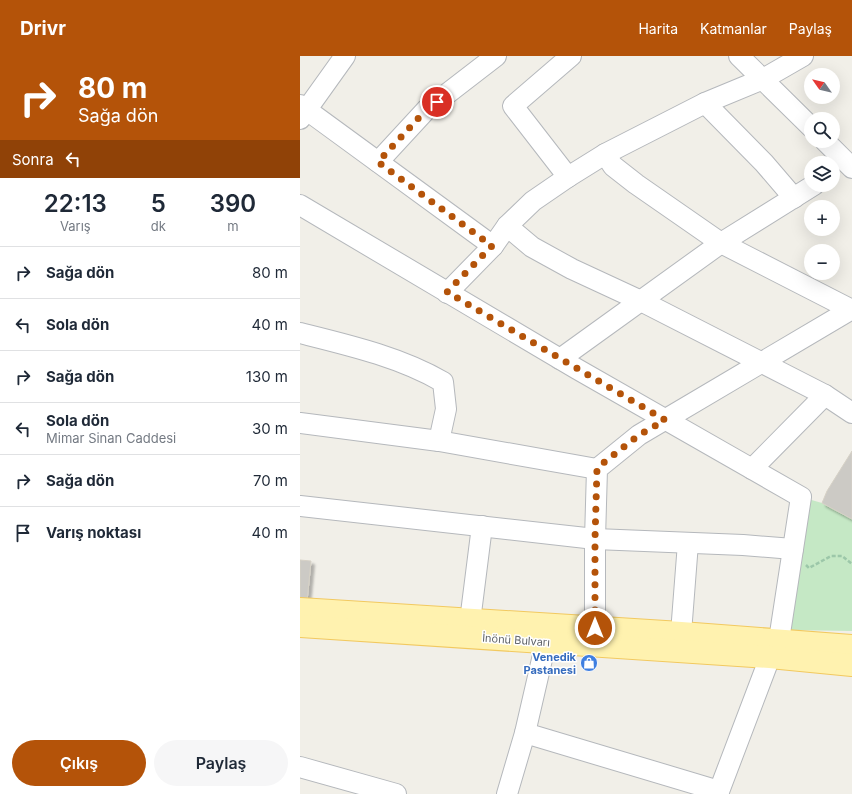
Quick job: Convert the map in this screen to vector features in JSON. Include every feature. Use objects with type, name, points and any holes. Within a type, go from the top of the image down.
[{"type":"main road","name":"İnönü Bulvarı","points":[[300,609],[681,633],[774,649],[852,665]]},
{"type":"main road","name":"İnönü Bulvarı","points":[[300,626],[546,642],[774,649],[852,646]]},
{"type":"street","points":[[345,56],[302,111],[378,162],[492,246]]},
{"type":"street","points":[[378,162],[426,110],[496,56]]},
{"type":"street","points":[[568,177],[513,106],[571,56]]},
{"type":"street","points":[[739,56],[804,120]]},
{"type":"street","points":[[447,292],[492,246],[507,226],[533,201],[568,177],[605,154],[705,103],[763,79],[803,56]]},
{"type":"street","points":[[705,103],[764,163],[794,198]]},
{"type":"street","points":[[831,148],[846,165]]},
{"type":"street","points":[[605,154],[613,166],[630,180],[721,243],[852,310]]},
{"type":"street","points":[[560,359],[721,243],[804,192]]},
{"type":"street","points":[[300,205],[560,359],[801,497],[774,649],[718,792],[525,733]]},
{"type":"street","points":[[507,226],[532,247],[572,269],[641,301],[761,362],[825,395],[852,413]]},
{"type":"street","points":[[300,423],[439,441],[597,468],[639,435],[761,362],[852,310]]},
{"type":"street","points":[[300,333],[362,350],[424,371],[443,382],[446,409],[439,441]]},
{"type":"street","points":[[752,469],[825,395]]},
{"type":"street","points":[[595,628],[597,468]]},
{"type":"street","points":[[300,506],[595,539],[792,549]]},
{"type":"street","points":[[470,620],[482,526]]},
{"type":"street","points":[[681,633],[688,543]]},
{"type":"street","points":[[507,794],[525,733],[546,642]]},
{"type":"street","points":[[300,767],[396,794]]},
{"type":"path","points":[[792,549],[809,568],[831,556],[842,556],[852,564]]},
{"type":"green space","points":[[801,497],[822,503],[852,519],[852,631],[787,630]]},
{"type":"building","points":[[852,451],[852,519],[822,503],[827,491]]},
{"type":"building","points":[[300,560],[311,561],[307,601],[300,601]]},
{"type":"place","name":"Venedik Pastanesi","points":[[589,663]]},
{"type":"route","points":[[437,102],[426,110],[378,162],[492,246],[447,292],[665,420],[639,435],[597,468],[595,628]]}]
